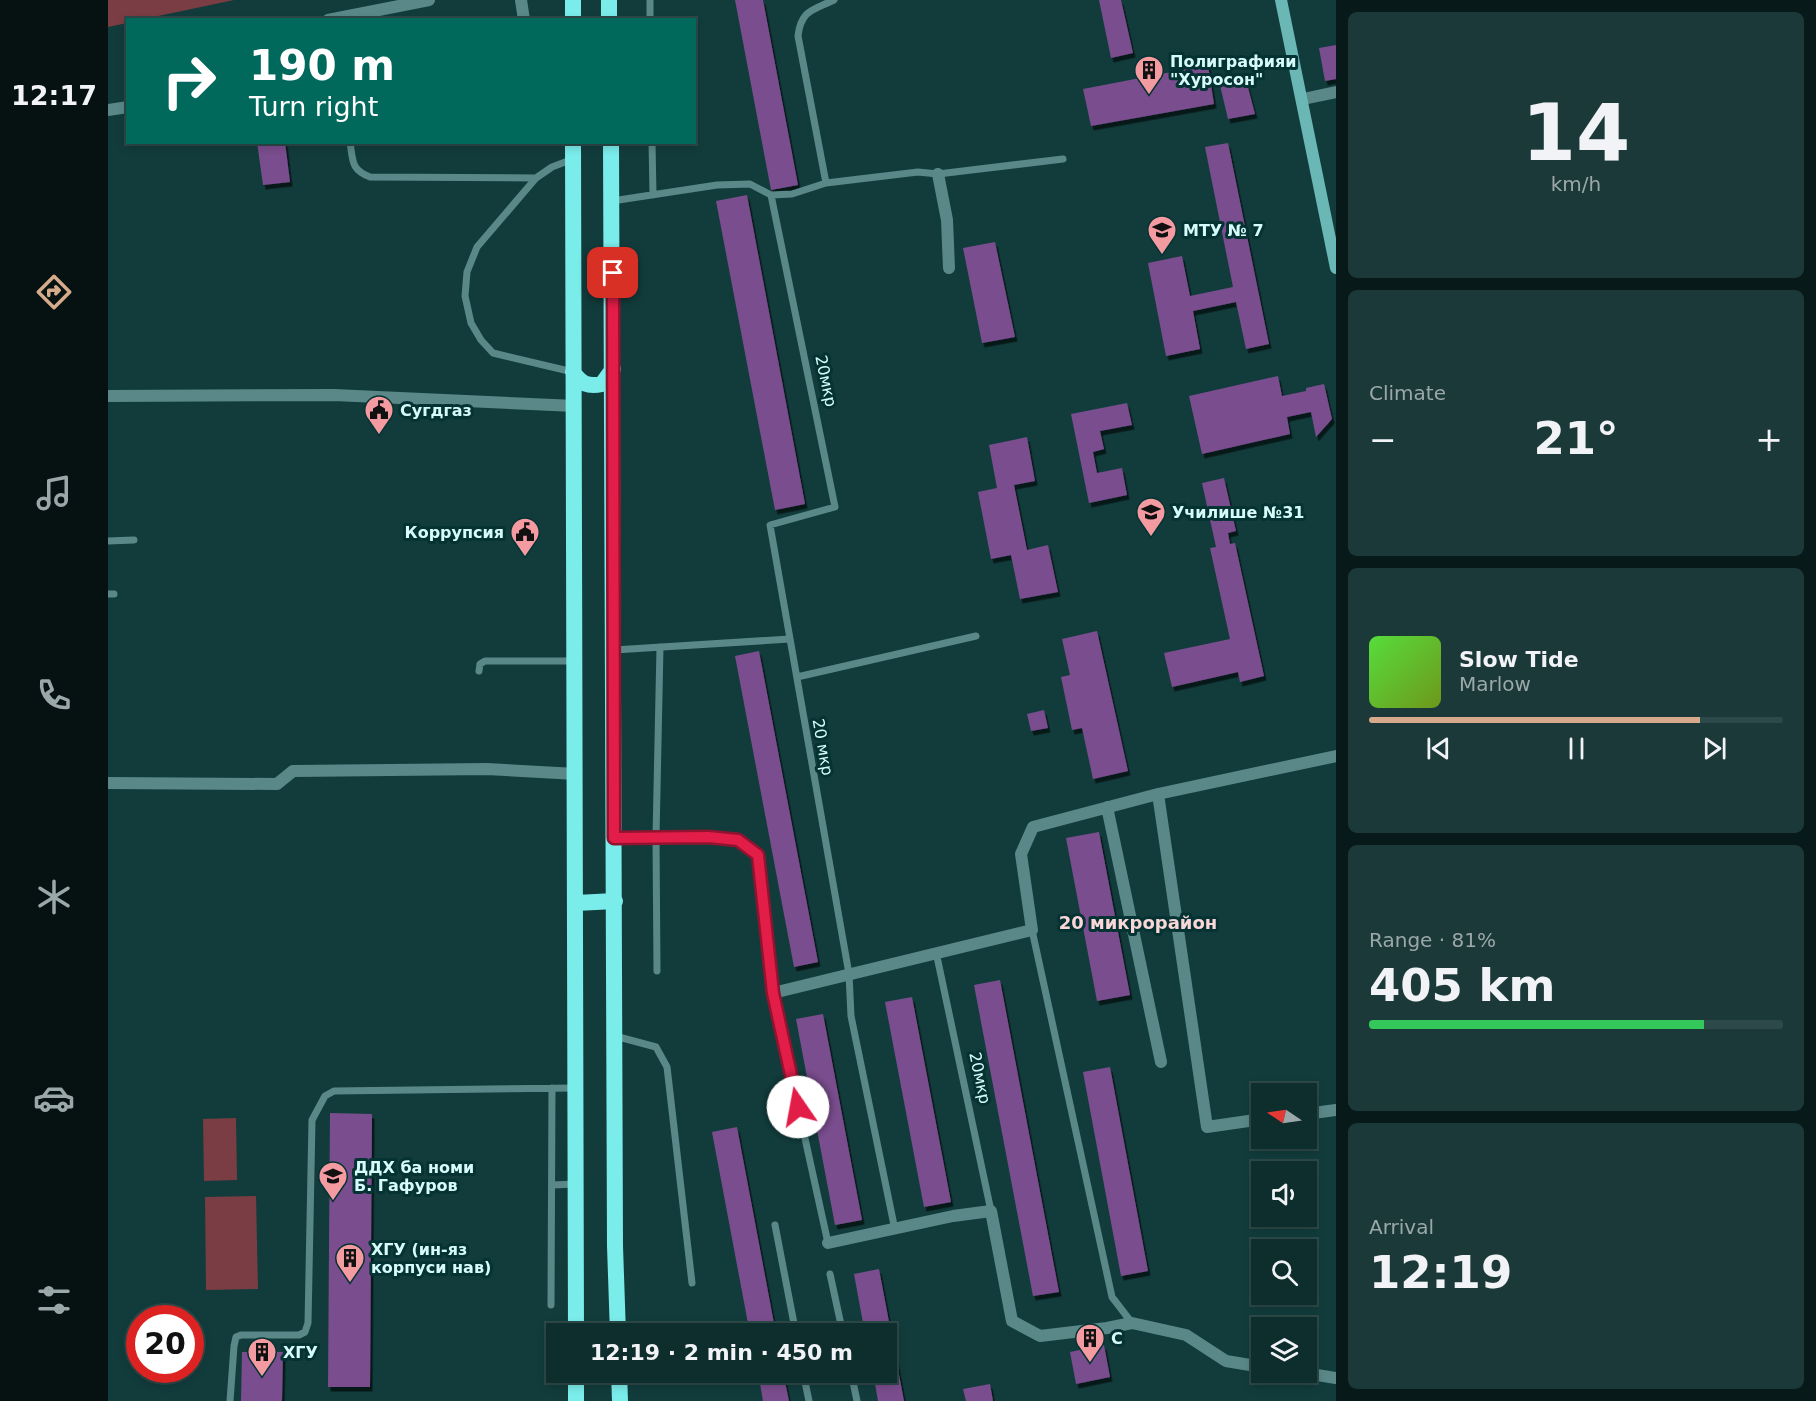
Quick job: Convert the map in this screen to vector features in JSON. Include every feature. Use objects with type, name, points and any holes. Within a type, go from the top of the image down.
[{"type":"highway","points":[[573,0],[573,18]]},
{"type":"highway","points":[[609,0],[609,18]]},
{"type":"highway","points":[[611,144],[614,407],[615,1246],[618,1323]]},
{"type":"highway","points":[[573,151],[576,1323]]},
{"type":"highway","points":[[573,372],[584,384],[593,386],[602,384],[613,369]]},
{"type":"highway","points":[[575,406],[590,393],[606,398],[614,407]]},
{"type":"highway","points":[[576,903],[615,901]]},
{"type":"highway","points":[[576,1383],[576,1401]]},
{"type":"highway","points":[[619,1383],[620,1401]]},
{"type":"main road","points":[[1281,0],[1332,231],[1336,268]]},
{"type":"street","points":[[338,18],[429,0]]},
{"type":"street","points":[[521,0],[524,18]]},
{"type":"street","points":[[1303,99],[1336,93]]},
{"type":"street","points":[[108,110],[126,107]]},
{"type":"street","points":[[939,174],[947,220],[949,268]]},
{"type":"street","points":[[108,396],[334,396],[575,406]]},
{"type":"street","points":[[773,993],[1032,930],[1021,854],[1033,827],[1158,794],[1336,756]]},
{"type":"street","points":[[108,783],[277,784],[293,771],[487,769],[576,774]]},
{"type":"street","points":[[1158,794],[1207,1127],[1251,1121]]},
{"type":"street","points":[[1107,807],[1161,1062]]},
{"type":"street","points":[[1317,1113],[1336,1110]]},
{"type":"street","points":[[828,1243],[953,1216],[991,1211]]},
{"type":"street","name":"20мкр","points":[[991,1211],[1012,1321],[1040,1336],[1132,1323]]},
{"type":"street","points":[[1132,1323],[1186,1335],[1226,1361],[1251,1365]]},
{"type":"street","points":[[1317,1375],[1336,1378]]},
{"type":"lane","points":[[650,0],[650,18]]},
{"type":"lane","points":[[826,183],[798,36],[800,22],[806,13],[834,0]]},
{"type":"lane","points":[[350,144],[354,165],[359,173],[370,177],[536,178]]},
{"type":"lane","points":[[652,144],[653,195]]},
{"type":"lane","points":[[573,151],[536,178],[477,247],[467,273],[465,296],[471,323],[481,340],[493,353],[573,372]]},
{"type":"lane","points":[[612,201],[717,185],[750,184],[771,195],[792,194],[826,183],[918,172],[939,174],[1063,159]]},
{"type":"lane","name":"20мкр","points":[[770,525],[835,507],[771,195]]},
{"type":"lane","name":"20 мкр","points":[[770,525],[849,974]]},
{"type":"lane","points":[[108,541],[134,540]]},
{"type":"lane","points":[[797,677],[976,636]]},
{"type":"lane","points":[[614,650],[790,639]]},
{"type":"lane","points":[[657,971],[656,837],[660,647]]},
{"type":"lane","points":[[479,670],[480,664],[485,661],[575,661]]},
{"type":"lane","points":[[614,838],[708,837],[738,840],[758,855],[773,993],[828,1243]]},
{"type":"lane","points":[[1032,930],[1112,1297],[1132,1323]]},
{"type":"lane","name":"20мкр","points":[[936,952],[991,1211]]},
{"type":"lane","points":[[849,974],[851,1016],[895,1230]]},
{"type":"lane","points":[[615,1036],[656,1047],[667,1067],[692,1283]]},
{"type":"lane","points":[[551,1305],[552,1088]]},
{"type":"lane","points":[[230,1401],[234,1346],[237,1337],[241,1335],[299,1335],[305,1332],[308,1323],[312,1120],[325,1096],[334,1090],[576,1088]]},
{"type":"lane","points":[[552,1185],[576,1184]]},
{"type":"lane","points":[[775,1225],[794,1323]]},
{"type":"lane","points":[[830,1274],[841,1323]]},
{"type":"lane","points":[[805,1383],[809,1401]]},
{"type":"lane","points":[[853,1383],[857,1401]]},
{"type":"shaded area","points":[[108,0],[234,0],[149,18],[126,18],[126,23],[108,27]]},
{"type":"shaded area","points":[[236,1118],[237,1180],[204,1181],[203,1119]]},
{"type":"shaded area","points":[[256,1196],[258,1289],[206,1290],[205,1197]]},
{"type":"building","points":[[735,0],[763,0],[798,185],[771,190]]},
{"type":"building","points":[[1099,0],[1121,0],[1133,53],[1111,58]]},
{"type":"building","points":[[1336,45],[1336,79],[1325,81],[1319,48]]},
{"type":"building","name":"Полиграфияи \"Хуросон\"","points":[[1208,65],[1214,104],[1091,126],[1083,89]]},
{"type":"building","points":[[1245,76],[1255,114],[1228,119],[1219,81]]},
{"type":"building","points":[[1228,143],[1269,344],[1246,349],[1236,302],[1193,311],[1200,349],[1166,356],[1148,263],[1182,256],[1190,296],[1233,287],[1205,147]]},
{"type":"building","points":[[257,144],[285,144],[290,182],[263,185]]},
{"type":"building","points":[[747,195],[805,504],[775,510],[716,201]]},
{"type":"building","points":[[995,242],[1015,337],[982,343],[963,248]]},
{"type":"building","points":[[1278,376],[1282,396],[1324,384],[1332,419],[1316,437],[1311,412],[1287,417],[1290,434],[1202,454],[1189,396]]},
{"type":"building","points":[[1127,403],[1132,425],[1100,431],[1104,449],[1093,452],[1097,473],[1122,468],[1127,495],[1089,503],[1071,414]]},
{"type":"building","points":[[1027,437],[1035,481],[1014,485],[1027,550],[1048,545],[1058,592],[1020,599],[1011,555],[991,559],[978,492],[997,488],[989,445]]},
{"type":"building","points":[[1224,478],[1236,531],[1228,533],[1230,544],[1235,543],[1264,676],[1240,682],[1238,672],[1172,687],[1164,653],[1230,639],[1210,548],[1216,547],[1202,483]]},
{"type":"building","points":[[1097,631],[1128,771],[1093,779],[1082,728],[1072,730],[1061,677],[1070,675],[1062,639]]},
{"type":"building","points":[[759,651],[818,962],[794,967],[735,656]]},
{"type":"building","points":[[1044,710],[1048,728],[1031,731],[1027,714]]},
{"type":"building","points":[[1099,832],[1130,995],[1097,1001],[1066,838]]},
{"type":"building","points":[[1000,980],[1059,1292],[1033,1296],[974,985]]},
{"type":"building","points":[[912,997],[951,1202],[924,1207],[885,1002]]},
{"type":"building","points":[[823,1014],[862,1220],[835,1225],[796,1019]]},
{"type":"building","points":[[1110,1067],[1148,1271],[1121,1276],[1083,1072]]},
{"type":"building","name":"ХГУ (ин-яз корпуси нав)","points":[[330,1113],[372,1114],[370,1387],[328,1387]]},
{"type":"building","points":[[737,1127],[774,1323],[748,1323],[712,1132]]},
{"type":"building","points":[[879,1269],[889,1323],[863,1323],[854,1274]]},
{"type":"building","name":"С","points":[[1104,1345],[1110,1377],[1076,1384],[1070,1352]]},
{"type":"building","name":"ХГУ","points":[[242,1352],[283,1352],[282,1401],[241,1401]]},
{"type":"building","points":[[897,1364],[904,1401],[878,1401],[875,1383],[897,1383]]},
{"type":"building","points":[[760,1383],[785,1383],[789,1401],[763,1401]]},
{"type":"building","points":[[990,1384],[993,1401],[966,1401],[963,1389]]},
{"type":"place","name":"Полиграфияи \"Хуросон\"","points":[[1149,96]]},
{"type":"place","name":"МТУ № 7","points":[[1162,256]]},
{"type":"place","name":"Сугдгаз","points":[[379,436]]},
{"type":"place","name":"Училише №31","points":[[1151,538]]},
{"type":"place","name":"Коррупсия","points":[[525,558]]},
{"type":"place","name":"ДДХ ба номи Б. Гафуров","points":[[333,1202]]},
{"type":"place","name":"ХГУ (ин-яз корпуси нав)","points":[[350,1284]]},
{"type":"place","name":"С","points":[[1090,1364]]},
{"type":"place","name":"ХГУ","points":[[262,1378]]},
{"type":"district","name":"20 микрорайон","points":[[1138,922]]},
{"type":"route","points":[[613,273],[614,838],[708,837],[738,840],[758,855],[773,993],[798,1107]]}]
